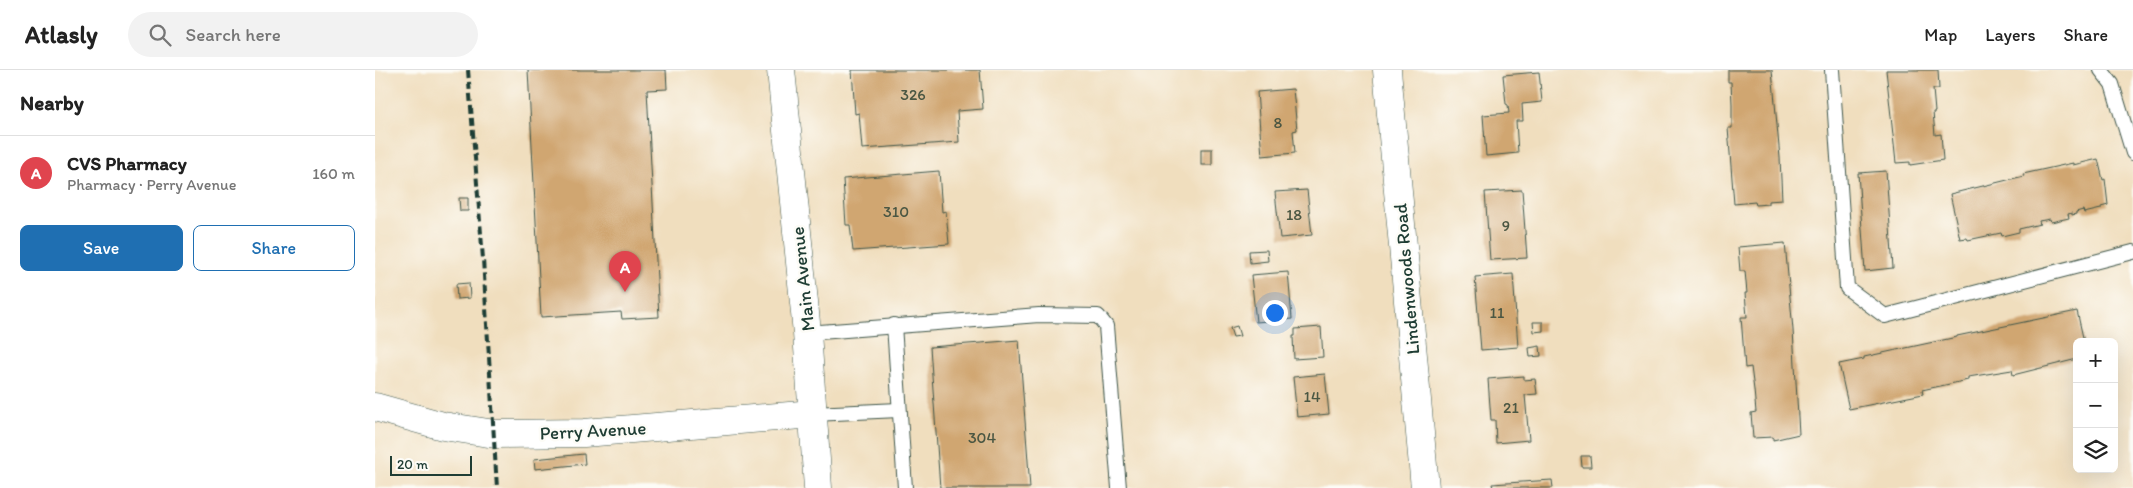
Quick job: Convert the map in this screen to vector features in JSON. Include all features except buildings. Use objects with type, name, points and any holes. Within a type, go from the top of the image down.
[{"type":"street","name":"Main Avenue","points":[[781,70],[807,333],[818,488]]},
{"type":"street","name":"Lindenwoods Road","points":[[1387,70],[1425,488]]},
{"type":"street","name":"Perry Avenue","points":[[375,407],[443,426],[495,434],[568,433],[813,414]]},
{"type":"lane","points":[[1832,70],[1847,288],[1885,316],[2133,252]]},
{"type":"lane","points":[[2101,70],[2112,84],[2133,153]]},
{"type":"lane","points":[[807,333],[1039,315],[1098,316],[1106,326],[1119,488]]},
{"type":"lane","points":[[894,326],[905,488]]},
{"type":"lane","points":[[813,414],[899,410]]},
{"type":"railway","points":[[468,70],[483,259],[497,488]]},
{"type":"place","name":"CVS Pharmacy","points":[[625,292]]}]
